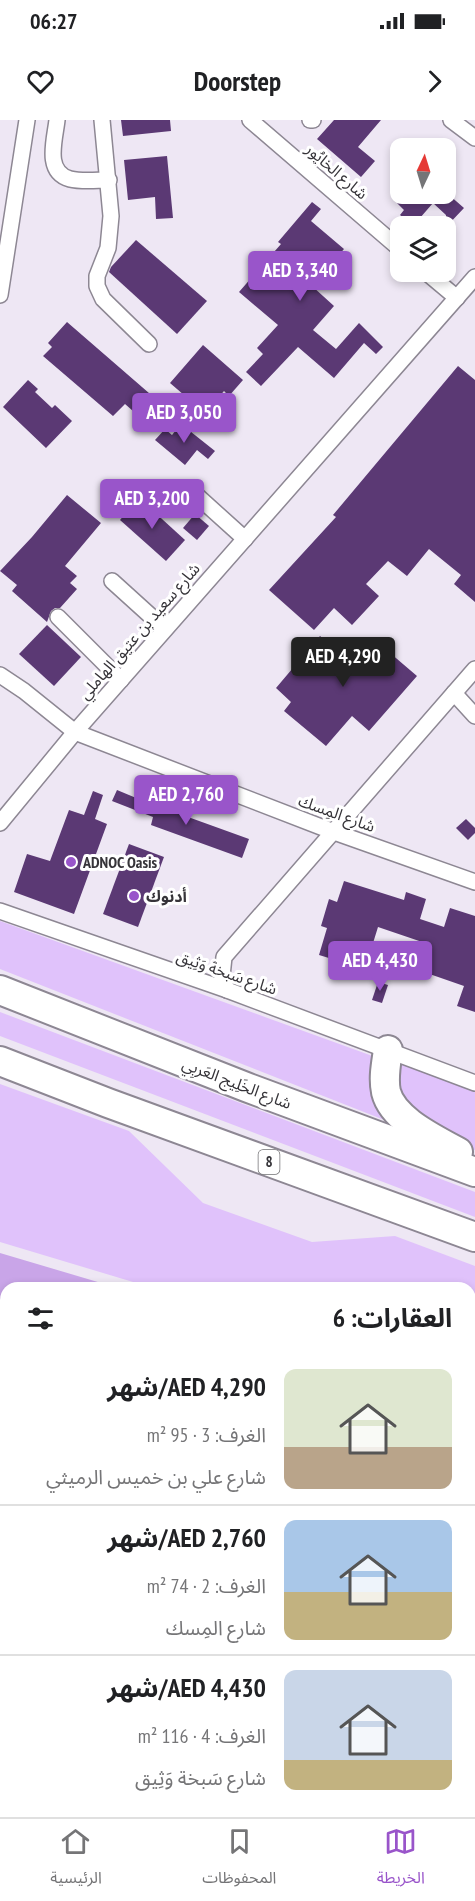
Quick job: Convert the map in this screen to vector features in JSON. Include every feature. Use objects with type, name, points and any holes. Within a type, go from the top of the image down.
[{"type":"highway","name":"شارع الخَلِيج العَربِي","points":[[0,990],[246,1087],[475,1172]]},
{"type":"highway","points":[[388,1050],[384,1071],[386,1094],[403,1119],[475,1162]]},
{"type":"highway","name":"8","points":[[0,1061],[108,1103],[475,1237]]},
{"type":"street","points":[[0,295],[27,120]]},
{"type":"street","points":[[57,120],[52,161],[59,172],[69,179],[109,180]]},
{"type":"street","points":[[102,120],[111,216],[108,248],[97,276],[97,286],[103,299],[149,344]]},
{"type":"street","name":"شارع الخايُور","points":[[250,120],[390,240]]},
{"type":"street","points":[[459,122],[475,138]]},
{"type":"street","name":"شارع سعيد بن عتيق الهاملي","points":[[0,823],[120,680],[475,277]]},
{"type":"street","points":[[438,282],[457,298]]},
{"type":"street","points":[[194,493],[245,539]]},
{"type":"street","points":[[112,581],[165,629]]},
{"type":"street","points":[[58,617],[120,680]]},
{"type":"street","points":[[227,990],[222,976],[224,957],[475,669]]},
{"type":"street","name":"شارع المِسك","points":[[0,675],[75,732],[334,832],[475,882]]},
{"type":"street","points":[[454,693],[475,716]]},
{"type":"street","name":"شارع سَبخة وَثِيق","points":[[1,911],[227,990],[475,1083]]},
{"type":"shaded area","points":[[0,921],[378,1058],[392,1123],[0,969]]},
{"type":"shaded area","points":[[0,1012],[475,1192],[475,1217],[0,1036]]},
{"type":"shaded area","points":[[398,1061],[475,1091],[475,1150],[436,1136],[397,1097]]},
{"type":"shaded area","points":[[0,1084],[129,1131],[203,1203],[312,1242],[395,1236],[475,1266],[475,1282],[133,1282],[0,1242]]},
{"type":"shaded area","points":[[0,1253],[98,1282],[0,1282]]},
{"type":"building","points":[[121,120],[170,120],[171,131],[123,136]]},
{"type":"building","points":[[334,120],[381,120],[358,147],[375,161],[361,177],[317,139]]},
{"type":"building","points":[[167,156],[173,218],[156,219],[155,197],[128,200],[124,160]]},
{"type":"building","points":[[456,201],[464,208],[456,216],[446,215],[434,204],[456,204]]},
{"type":"building","points":[[312,202],[321,209],[311,221],[344,249],[312,286],[334,306],[313,330],[336,349],[359,323],[383,347],[376,354],[364,343],[334,378],[298,347],[261,386],[246,372],[263,354],[257,348],[278,325],[239,292],[281,244],[278,242]]},
{"type":"building","points":[[398,204],[432,204],[422,216],[401,216],[404,210]]},
{"type":"building","points":[[136,240],[207,301],[177,334],[109,272]]},
{"type":"building","points":[[67,322],[157,400],[141,418],[125,404],[113,416],[43,356],[52,347],[48,343]]},
{"type":"building","points":[[203,345],[243,380],[229,396],[224,391],[205,413],[170,383]]},
{"type":"building","points":[[458,366],[475,380],[475,602],[454,584],[461,575],[429,549],[407,576],[388,561],[366,584],[379,596],[352,625],[334,608],[314,630],[269,590],[336,517],[333,515]]},
{"type":"building","points":[[28,380],[38,389],[35,392],[52,408],[55,405],[72,421],[46,448],[3,407]]},
{"type":"building","points":[[181,424],[215,451],[208,459],[197,450],[185,465],[155,440],[165,429],[172,435]]},
{"type":"building","points":[[67,495],[101,523],[65,566],[77,576],[70,583],[77,589],[60,608],[51,611],[47,622],[12,591],[17,585],[0,571]]},
{"type":"building","points":[[139,498],[185,540],[166,561],[120,520]]},
{"type":"building","points":[[195,514],[209,526],[197,540],[183,528]]},
{"type":"building","points":[[47,625],[81,657],[54,686],[19,654]]},
{"type":"building","points":[[320,636],[350,662],[368,641],[379,651],[383,647],[417,676],[369,731],[352,716],[326,746],[284,711],[291,702],[276,688]]},
{"type":"building","points":[[117,790],[249,839],[242,858],[151,825],[153,817],[112,801]]},
{"type":"building","name":"ADNOC Oasis","points":[[93,791],[103,795],[95,819],[107,824],[74,914],[14,892],[27,854],[50,861],[69,810],[84,815]]},
{"type":"building","points":[[466,819],[475,828],[475,833],[468,840],[456,828]]},
{"type":"building","points":[[129,844],[164,857],[138,927],[103,914]]},
{"type":"building","points":[[344,881],[404,900],[406,892],[426,899],[420,919],[444,927],[450,908],[475,916],[475,1012],[457,1006],[464,986],[418,970],[428,944],[378,927],[365,969],[319,955],[327,928],[321,926],[329,899],[337,902]]},
{"type":"building","points":[[378,982],[388,985],[382,1003],[372,1000]]},
{"type":"place","name":"ADNOC Oasis","points":[[71,862]]},
{"type":"place","name":"أدنوك","points":[[134,896]]}]
